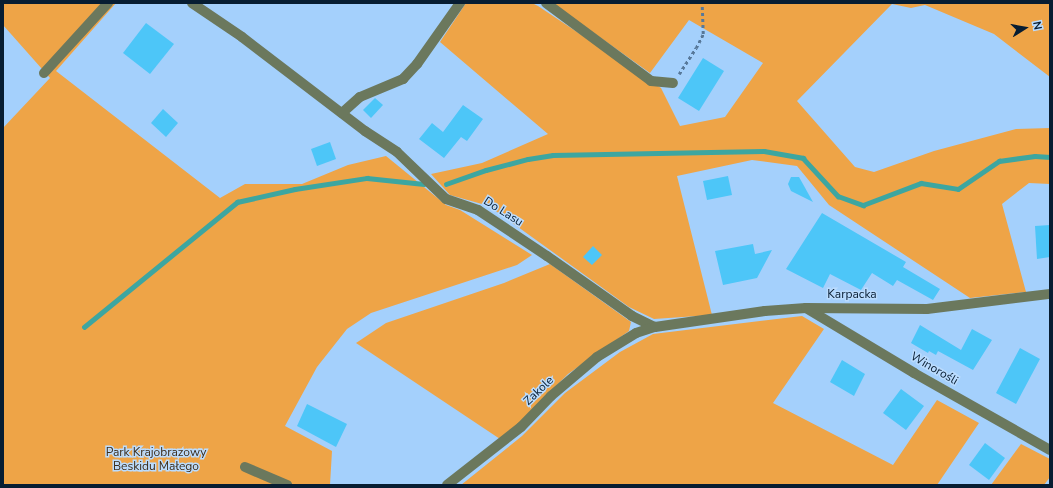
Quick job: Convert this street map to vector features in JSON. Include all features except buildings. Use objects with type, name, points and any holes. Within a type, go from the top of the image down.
[{"type":"street","points":[[44,73],[108,3]]},
{"type":"street","name":"Do Lasu","points":[[192,3],[242,37],[342,113],[397,152],[446,199],[478,210],[547,256],[632,316],[655,327]]},
{"type":"street","points":[[342,113],[360,96],[403,79],[417,64],[460,3]]},
{"type":"street","points":[[546,3],[651,80],[673,83]]},
{"type":"street","name":"Karpacka","points":[[655,327],[765,311],[806,308],[927,309],[1050,294]]},
{"type":"street","name":"Winorośli","points":[[806,308],[894,361],[1050,450]]},
{"type":"street","name":"Zakole","points":[[447,485],[521,427],[551,396],[597,357],[636,333],[655,327]]},
{"type":"street","points":[[244,467],[287,485]]},
{"type":"path","points":[[673,83],[696,48],[703,34],[702,3]]},
{"type":"green space","name":"Park Krajobrazowy Beskidu Małego","points":[[3,3],[116,3],[56,71],[220,198],[245,184],[302,184],[348,165],[386,156],[446,205],[460,210],[532,255],[517,265],[371,313],[347,329],[317,367],[285,426],[332,451],[330,485],[3,485],[3,128],[50,78],[3,25]]},
{"type":"green space","points":[[466,3],[532,3],[538,6],[661,88],[680,126],[725,117],[763,63],[689,20],[650,73],[552,3],[1050,3],[1050,77],[994,34],[925,5],[911,8],[892,4],[797,101],[855,167],[874,172],[934,151],[1016,129],[1050,128],[1050,184],[1029,183],[1002,204],[1026,292],[970,298],[829,205],[797,166],[752,160],[677,176],[712,315],[654,319],[629,307],[489,206],[450,195],[431,174],[482,163],[548,134],[440,42]]},
{"type":"green space","points":[[550,264],[631,322],[629,331],[568,374],[517,425],[500,439],[356,343],[386,323],[504,283]]},
{"type":"green space","points":[[802,316],[824,329],[773,403],[893,465],[937,400],[979,423],[937,485],[461,485],[522,436],[565,393],[620,352],[653,334]]},
{"type":"green space","points":[[1021,444],[1050,459],[1050,477],[1044,485],[991,485]]},
{"type":"waterway","points":[[446,184],[486,170],[528,159],[553,155],[764,151],[803,158],[838,196],[863,205],[921,183],[958,189],[999,161],[1035,156],[1050,157]]},
{"type":"waterway","points":[[84,327],[237,202],[295,189],[367,178],[424,184]]}]
